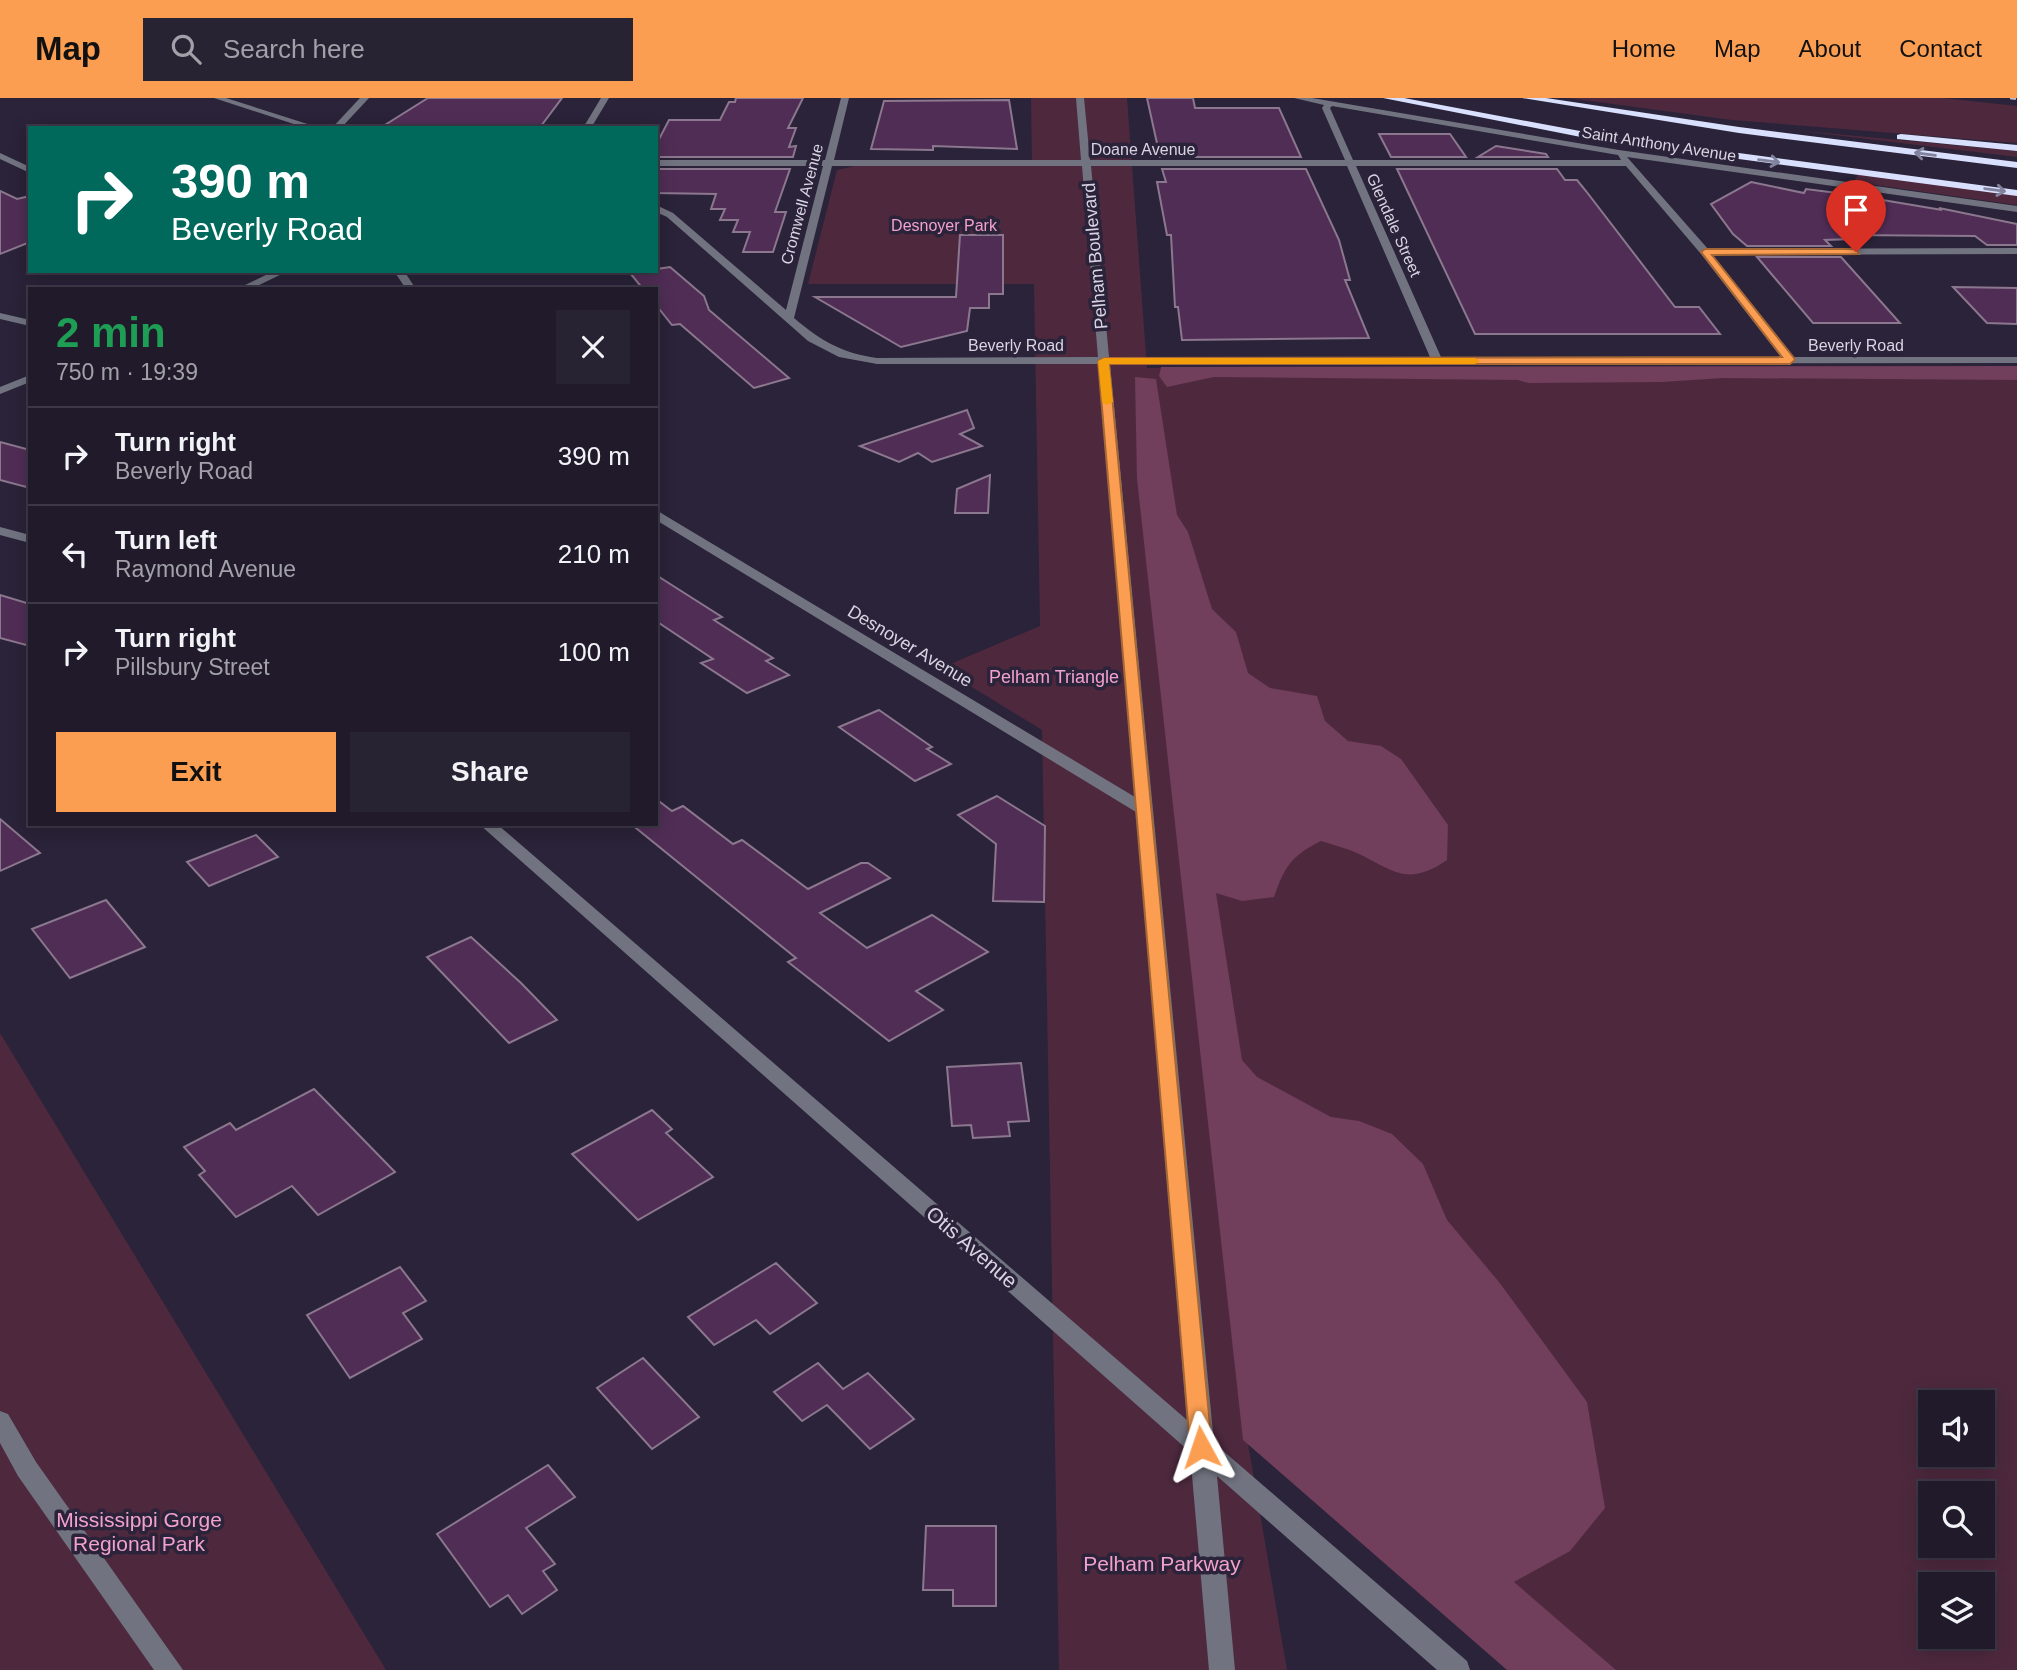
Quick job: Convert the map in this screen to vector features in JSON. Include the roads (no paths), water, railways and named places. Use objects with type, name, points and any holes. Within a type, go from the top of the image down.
[{"type":"highway","points":[[1388,98],[1596,137],[2017,192]]},
{"type":"highway","points":[[1424,98],[1640,133],[2017,180]]},
{"type":"highway","points":[[1527,98],[1625,114],[2017,165]]},
{"type":"highway","points":[[1625,114],[1693,116],[1873,134]]},
{"type":"highway","points":[[1886,135],[2017,146]]},
{"type":"street","points":[[218,98],[309,126]]},
{"type":"street","points":[[338,126],[365,98]]},
{"type":"street","points":[[588,126],[605,98]]},
{"type":"street","name":"Cromwell Avenue","points":[[789,318],[845,98]]},
{"type":"street","name":"Pelham Boulevard","points":[[1080,98],[1088,163],[1222,1670]]},
{"type":"street","name":"Saint Anthony Avenue","points":[[1298,98],[1619,153],[2017,209]]},
{"type":"street","name":"Glendale Street","points":[[1330,104],[1326,108],[1348,163],[1437,361]]},
{"type":"street","points":[[1619,153],[1705,252],[1790,360]]},
{"type":"street","points":[[0,156],[28,169]]},
{"type":"street","name":"Doane Avenue","points":[[658,163],[1629,163]]},
{"type":"street","name":"Beverly Road","points":[[658,209],[670,215],[830,353],[849,358],[877,361],[2017,360]]},
{"type":"street","points":[[1705,252],[2017,251]]},
{"type":"street","points":[[247,287],[278,273]]},
{"type":"street","points":[[0,316],[28,323]]},
{"type":"street","points":[[0,391],[28,378]]},
{"type":"street","name":"Desnoyer Avenue","points":[[658,515],[1145,810]]},
{"type":"street","points":[[0,531],[28,538]]},
{"type":"street","name":"Otis Avenue","points":[[489,826],[1457,1670]]},
{"type":"street","points":[[0,1421],[27,1469],[170,1670]]},
{"type":"railway","points":[[2010,98],[2017,99]]},
{"type":"park label","name":"Desnoyer Park","points":[[944,225]]},
{"type":"park label","name":"Pelham Triangle","points":[[1054,677]]},
{"type":"park label","name":"Mississippi Gorge Regional Park","points":[[139,1531]]},
{"type":"park label","name":"Pelham Parkway","points":[[1162,1563]]}]
